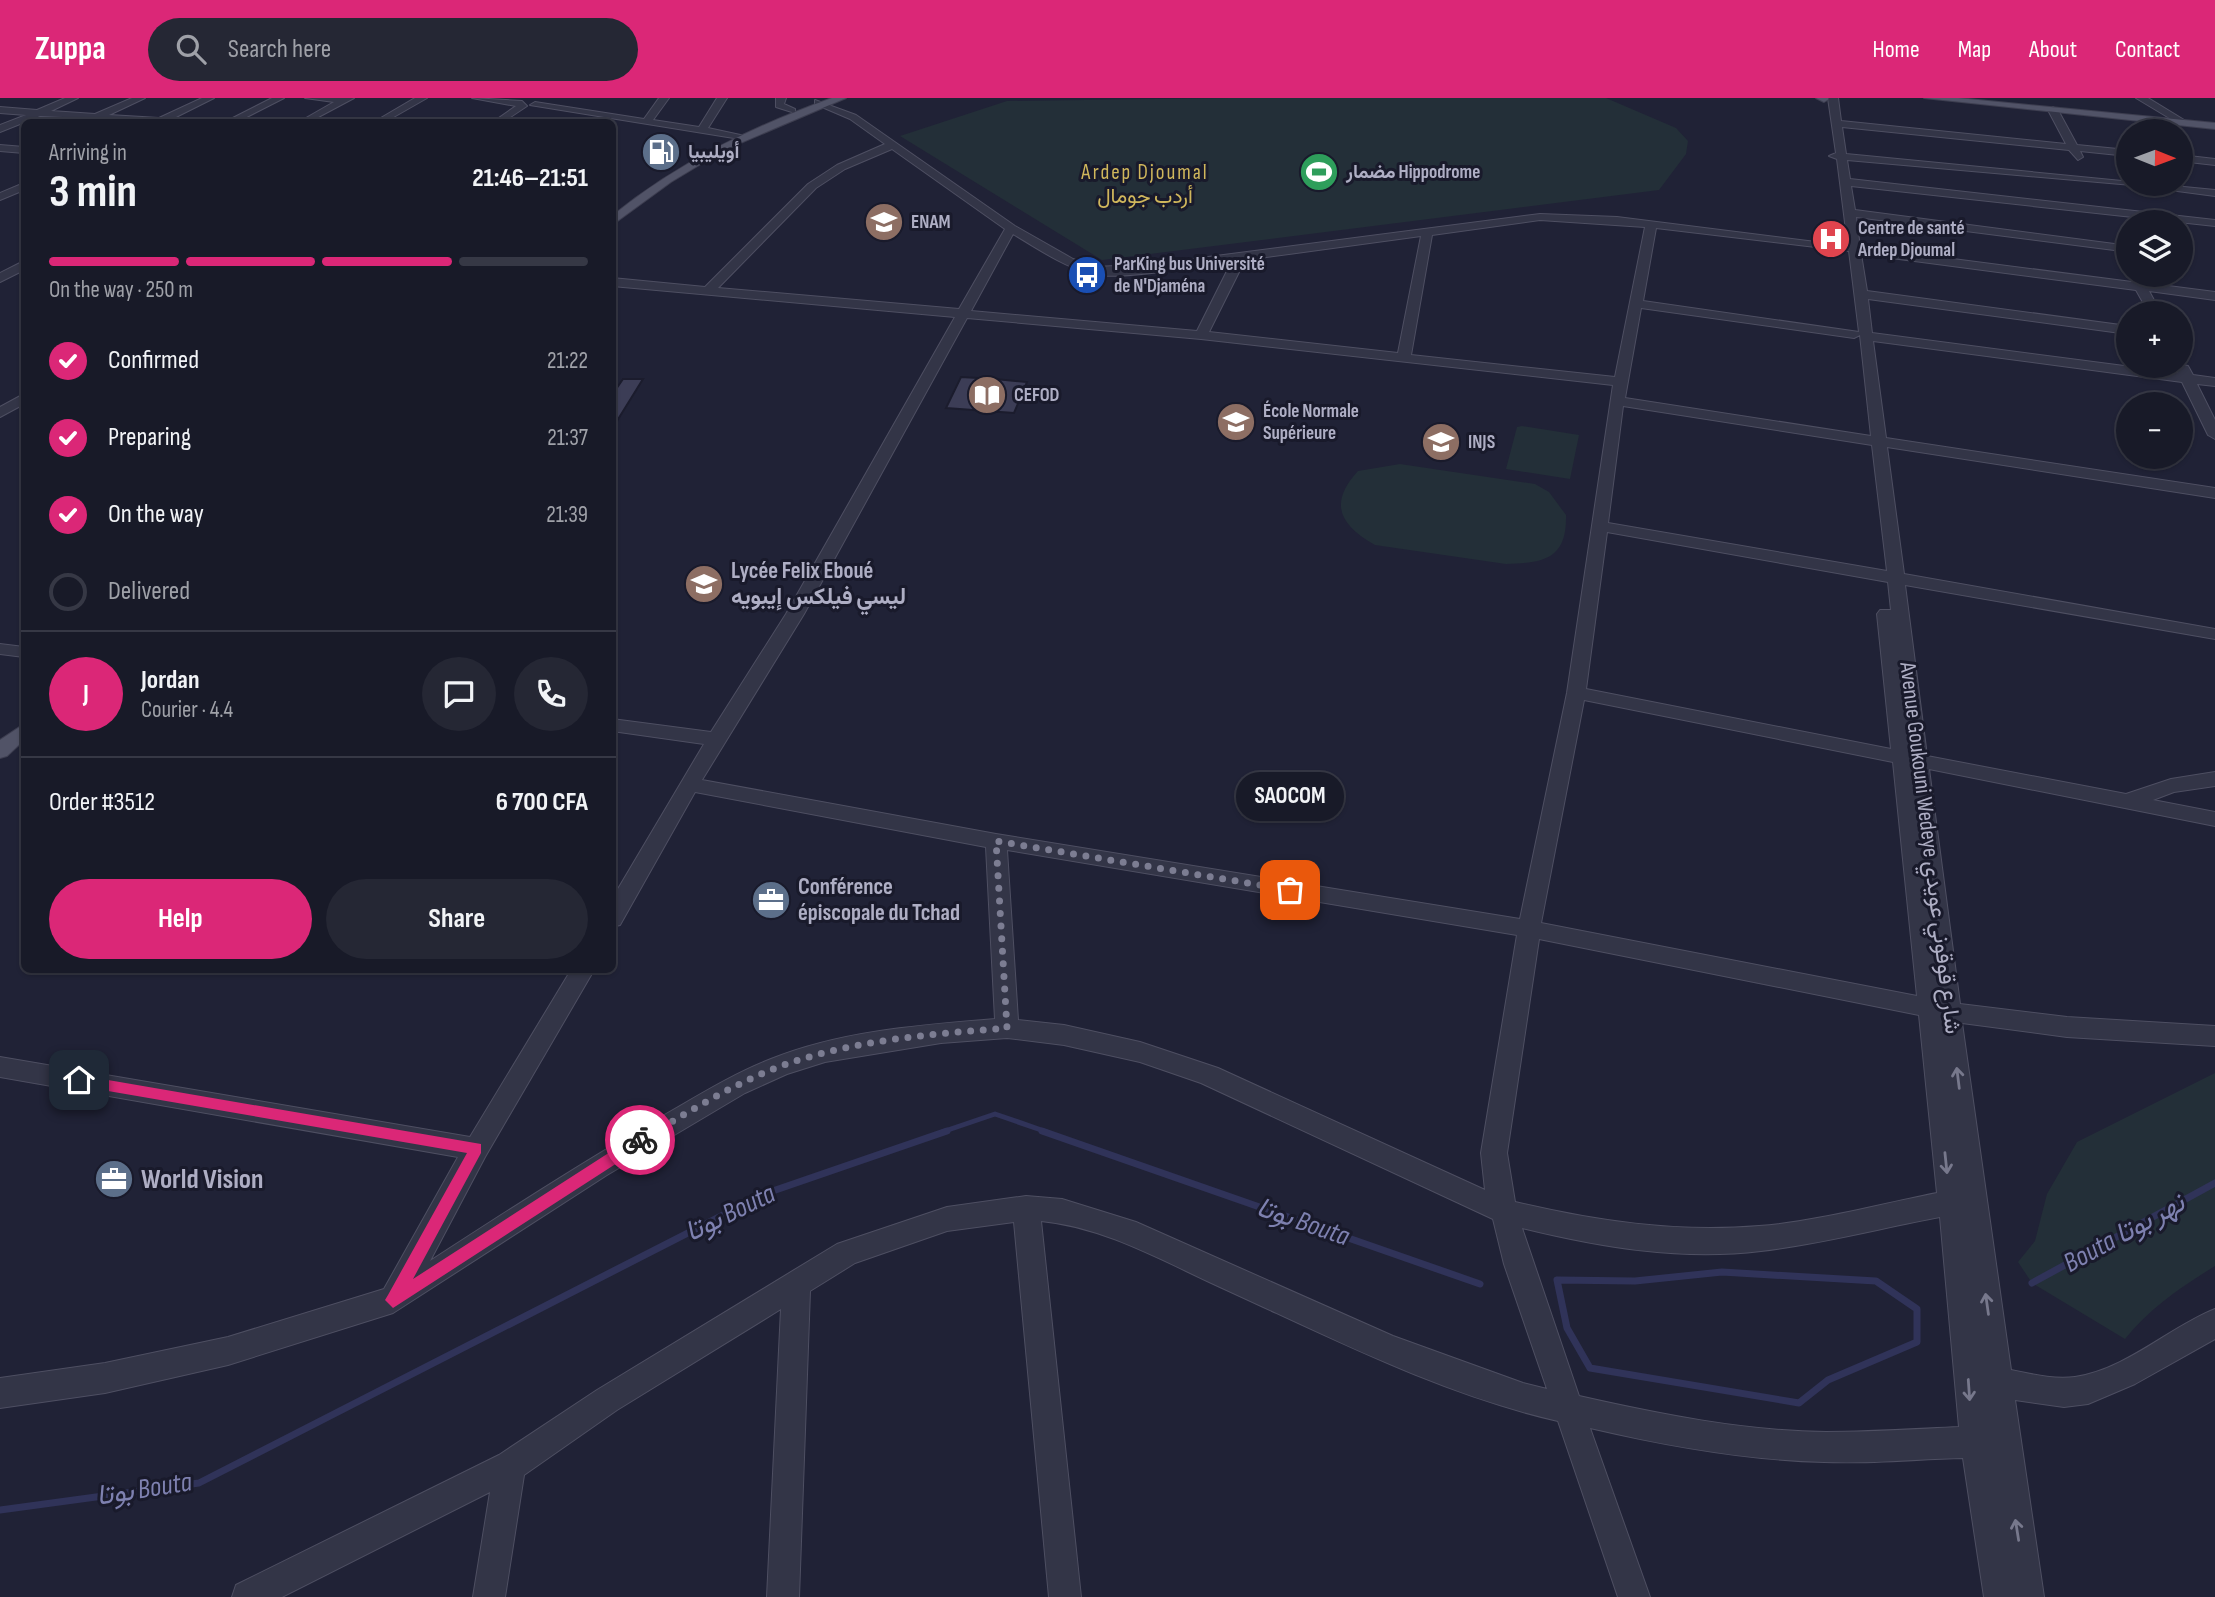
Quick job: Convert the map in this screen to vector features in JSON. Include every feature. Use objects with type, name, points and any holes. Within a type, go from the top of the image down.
[{"type":"main road","points":[[616,208],[667,174],[735,136],[792,111],[841,98]]},
{"type":"main road","points":[[1929,98],[2144,119]]},
{"type":"main road","points":[[735,136],[824,101]]},
{"type":"main road","points":[[2193,124],[2215,126]]},
{"type":"main road","points":[[616,219],[667,174]]},
{"type":"main road","points":[[0,733],[21,715]]},
{"type":"main road","points":[[0,751],[21,733]]},
{"type":"street","points":[[24,119],[73,98]]},
{"type":"street","points":[[91,119],[140,98]]},
{"type":"street","points":[[166,119],[209,98]]},
{"type":"street","points":[[236,119],[279,98]]},
{"type":"street","points":[[310,98],[347,99]]},
{"type":"street","points":[[384,119],[422,98]]},
{"type":"street","points":[[477,98],[593,110],[646,122],[735,136]]},
{"type":"street","points":[[646,122],[664,98]]},
{"type":"street","points":[[701,131],[722,98]]},
{"type":"street","points":[[781,98],[779,105],[792,111]]},
{"type":"street","name":"Avenue Goukouni Wedeye شارع قوقوني عويدي","points":[[1825,98],[1838,124],[1838,156],[1961,1201],[1976,1442],[2000,1597]]},
{"type":"street","name":"Avenue Goukouni Wedeye شارع قوقوني عويدي","points":[[1825,98],[1846,181],[1850,213],[1850,250],[1861,294],[1860,335]]},
{"type":"street","points":[[2141,98],[2177,119]]},
{"type":"street","points":[[309,119],[347,99]]},
{"type":"street","points":[[824,101],[894,144],[1011,228],[1069,262],[1095,271],[1154,268],[1540,217],[1596,218],[2116,284]]},
{"type":"street","points":[[501,119],[529,103]]},
{"type":"street","points":[[0,110],[122,119]]},
{"type":"street","points":[[2053,110],[2111,223]]},
{"type":"street","points":[[0,129],[21,120]]},
{"type":"street","points":[[1838,124],[2116,152]]},
{"type":"street","points":[[709,290],[812,186],[841,167],[894,144]]},
{"type":"street","points":[[0,148],[21,150]]},
{"type":"street","points":[[1838,156],[2097,195],[2215,223]]},
{"type":"street","points":[[2193,159],[2215,162]]},
{"type":"street","points":[[1846,181],[2097,195],[2116,188]]},
{"type":"street","points":[[0,187],[21,187]]},
{"type":"street","points":[[0,197],[21,187]]},
{"type":"street","points":[[2193,190],[2215,193]]},
{"type":"street","points":[[1850,213],[2116,247]]},
{"type":"street","points":[[1634,1597],[1518,1264],[1503,1211],[1494,1153],[1529,929],[1576,693],[1617,401],[1651,225]]},
{"type":"street","points":[[616,912],[692,785],[716,739],[795,614],[966,313],[1011,228]]},
{"type":"street","points":[[1404,358],[1427,233]]},
{"type":"street","points":[[1202,335],[1228,276],[1242,256]]},
{"type":"street","points":[[0,259],[21,263]]},
{"type":"street","points":[[0,278],[21,266]]},
{"type":"street","points":[[616,282],[1202,335],[1621,382]]},
{"type":"street","points":[[2141,287],[2215,296]]},
{"type":"street","points":[[2141,287],[2149,301]]},
{"type":"street","points":[[1861,294],[2116,328]]},
{"type":"street","points":[[1636,304],[2215,383]]},
{"type":"street","points":[[2187,379],[2215,435]]},
{"type":"street","points":[[0,413],[21,400]]},
{"type":"street","points":[[1617,401],[2215,493]]},
{"type":"street","points":[[1598,526],[2215,634]]},
{"type":"street","points":[[0,649],[21,652]]},
{"type":"street","points":[[1576,693],[2215,819]]},
{"type":"street","points":[[616,726],[716,739]]},
{"type":"street","points":[[2129,801],[2171,786],[2215,779]]},
{"type":"street","points":[[692,785],[996,841],[1529,929],[1940,1010],[2067,1027],[2215,1036]]},
{"type":"street","points":[[996,841],[1007,1028]]},
{"type":"street","points":[[393,1300],[476,1149],[581,973]]},
{"type":"street","points":[[0,1392],[106,1378],[228,1351],[393,1300],[640,1141],[736,1086],[780,1066],[825,1052],[888,1040],[1007,1028],[1065,1035],[1140,1052],[1209,1074],[1503,1211],[1598,1233],[1671,1241],[1760,1240],[1961,1201]]},
{"type":"street","points":[[0,1067],[476,1149]]},
{"type":"street","name":"Avenue Goukouni Wedeye شارع قوقوني عويدي","points":[[1961,1201],[1997,1382],[2028,1597]]},
{"type":"street","points":[[248,1597],[510,1466],[607,1400],[796,1282],[847,1254],[947,1219],[1026,1208],[1062,1211],[1126,1231],[1389,1349],[1523,1398],[1653,1428],[1824,1447],[1976,1442]]},
{"type":"street","points":[[1026,1208],[1065,1597]]},
{"type":"street","points":[[783,1597],[796,1282]]},
{"type":"street","points":[[1997,1382],[2059,1392],[2081,1391],[2140,1365],[2215,1323]]},
{"type":"street","points":[[489,1597],[510,1466]]},
{"type":"shaded area","name":"مضمار Hippodrome","points":[[1606,98],[1676,128],[1688,141],[1686,154],[1659,190],[1102,260],[900,136],[1007,101]]},
{"type":"shaded area","points":[[1517,427],[1579,435],[1570,479],[1506,469]]},
{"type":"shaded area","points":[[1400,464],[1535,484],[1549,492],[1566,515],[1562,541],[1551,556],[1542,560],[1506,564],[1375,545],[1353,530],[1346,521],[1341,504],[1343,494],[1358,471]]},
{"type":"shaded area","points":[[2215,1073],[2215,1266],[2167,1299],[2145,1317],[2125,1339],[2032,1283],[2018,1262],[2035,1241],[2047,1194],[2077,1142]]},
{"type":"building","name":"CEFOD","points":[[961,377],[1027,382],[1014,413],[946,408]]},
{"type":"building","points":[[623,379],[643,379],[616,423],[616,389]]},
{"type":"waterway","name":"بوتا Bouta","points":[[942,1132],[995,1114],[1047,1132]]},
{"type":"waterway","name":"بوتا Bouta","points":[[0,1510],[199,1483],[764,1194],[947,1131]]},
{"type":"waterway","name":"بوتا Bouta","points":[[1042,1131],[1480,1284]]},
{"type":"waterway","name":"Bouta نهر بوتا","points":[[2032,1283],[2215,1183]]},
{"type":"waterway","name":"بوتا Bouta","points":[[1722,1272],[1876,1281],[1917,1309],[1917,1342],[1828,1380],[1799,1403],[1590,1368],[1567,1328],[1557,1280],[1635,1281],[1722,1272]]},
{"type":"way so far","points":[[640,1140],[736,1086],[780,1066],[825,1052],[941,1033],[1007,1028],[996,841],[1290,890]]},
{"type":"place","name":"أويليبيا","points":[[661,152]]},
{"type":"place","name":"مضمار Hippodrome","points":[[1319,172]]},
{"type":"place","name":"ENAM","points":[[884,222]]},
{"type":"place","name":"Centre de santé Ardep Djoumal","points":[[1831,239]]},
{"type":"place","name":"ParKing bus Université de N'Djaména","points":[[1087,275]]},
{"type":"place","name":"CEFOD","points":[[987,395]]},
{"type":"place","name":"École Normale Supérieure","points":[[1236,422]]},
{"type":"place","name":"INJS","points":[[1441,442]]},
{"type":"place","name":"Lycée Felix Eboué ليسي فيلكس إيبويه","points":[[704,584]]},
{"type":"place","name":"SAOCOM","points":[[1290,890]]},
{"type":"place","name":"Conférence épiscopale du Tchad","points":[[771,900]]},
{"type":"place","name":"World Vision","points":[[114,1179]]},
{"type":"district","name":"Ardep Djoumal أردب جومال","points":[[1145,184]]},
{"type":"route","points":[[79,1080],[476,1149],[393,1300],[429,1280],[640,1140]]}]
